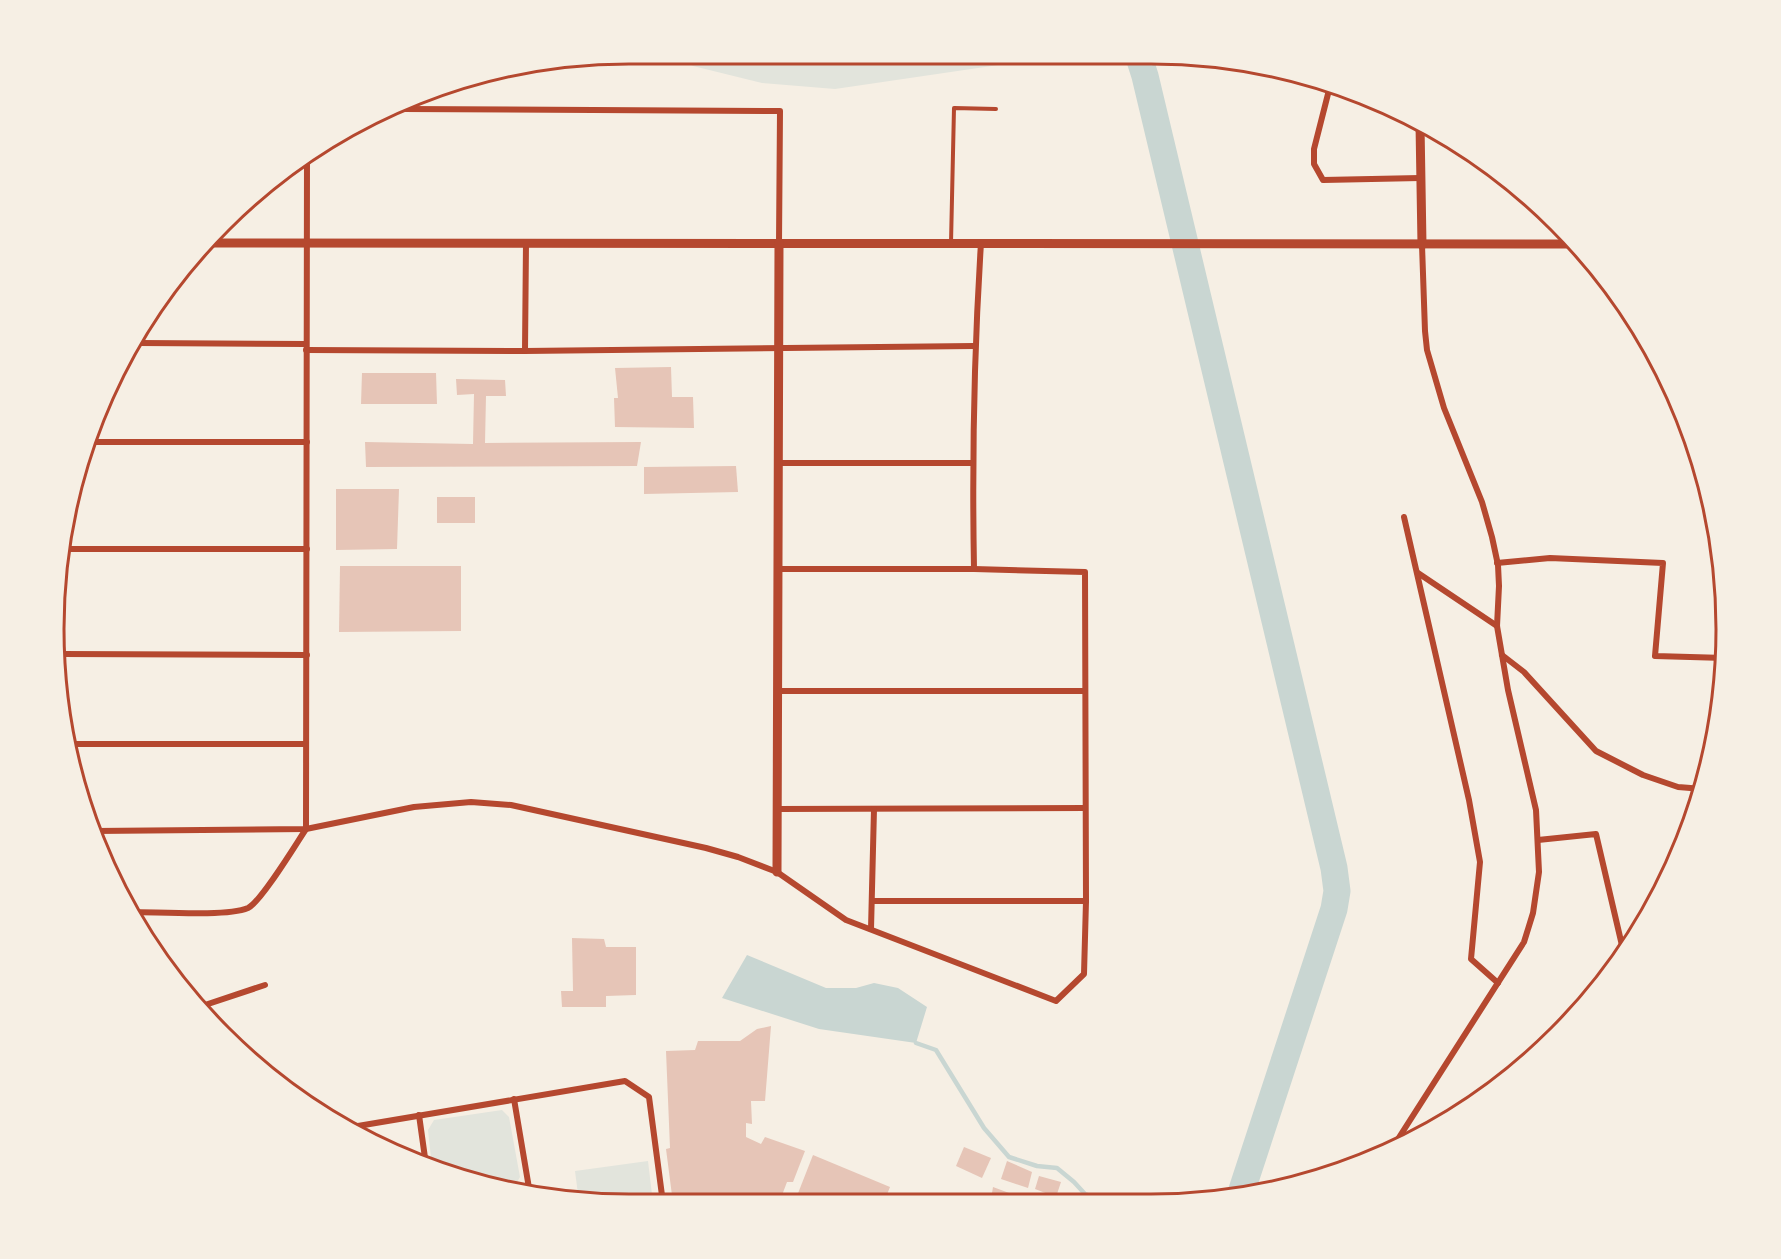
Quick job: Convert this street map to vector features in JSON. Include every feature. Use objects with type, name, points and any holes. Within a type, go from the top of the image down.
[{"type":"street","points":[[1328,93],[1314,149],[1314,164],[1323,180],[1420,178]]},
{"type":"street","points":[[411,109],[780,111],[777,872]]},
{"type":"street","points":[[1400,1137],[1524,942],[1533,913],[1539,872],[1536,810],[1508,690],[1497,626],[1499,586],[1497,563],[1482,502],[1444,408],[1427,350],[1420,133]]},
{"type":"street","points":[[140,912],[223,912],[250,907],[306,829],[307,166]]},
{"type":"street","points":[[218,243],[1564,244]]},
{"type":"street","points":[[525,351],[526,243]]},
{"type":"street","points":[[974,569],[972,463],[974,346],[981,243]]},
{"type":"street","points":[[143,343],[525,351],[974,346]]},
{"type":"street","points":[[96,442],[307,442]]},
{"type":"street","points":[[778,463],[972,463]]},
{"type":"street","points":[[1404,517],[1469,800],[1480,862],[1471,959],[1498,983]]},
{"type":"street","points":[[70,549],[307,549]]},
{"type":"street","points":[[1497,563],[1550,558],[1664,563],[1655,656],[1715,658]]},
{"type":"street","points":[[102,831],[306,829],[414,807],[471,802],[511,806],[738,857],[777,872],[846,920],[1056,1001],[1084,974],[1086,901],[1085,572],[974,569],[779,569]]},
{"type":"street","points":[[1417,573],[1497,626]]},
{"type":"street","points":[[65,654],[307,655]]},
{"type":"street","points":[[1502,655],[1524,672],[1596,751],[1643,775],[1678,787],[1694,788]]},
{"type":"street","points":[[778,691],[1085,691]]},
{"type":"street","points":[[76,744],[306,744]]},
{"type":"street","points":[[778,809],[1085,808]]},
{"type":"street","points":[[871,929],[874,809]]},
{"type":"street","points":[[1538,840],[1596,834],[1621,943]]},
{"type":"street","points":[[873,901],[1086,901]]},
{"type":"street","points":[[207,1004],[265,985]]},
{"type":"street","points":[[360,1126],[626,1081],[649,1097],[662,1194]]},
{"type":"street","points":[[514,1099],[528,1185]]},
{"type":"street","points":[[418,1115],[424,1156]]},
{"type":"lane","points":[[951,243],[954,108],[996,109]]},
{"type":"shaded area","points":[[690,64],[1005,64],[835,89],[762,83]]},
{"type":"shaded area","points":[[747,955],[826,988],[856,988],[874,983],[898,988],[927,1007],[916,1043],[819,1029],[722,998]]},
{"type":"shaded area","points":[[502,1110],[509,1117],[520,1177],[516,1183],[431,1158],[428,1130],[434,1120]]},
{"type":"shaded area","points":[[648,1161],[652,1194],[578,1192],[575,1171]]},
{"type":"building","points":[[671,367],[672,397],[693,397],[694,428],[615,427],[614,398],[618,398],[615,368]]},
{"type":"building","points":[[362,373],[436,373],[437,404],[361,404]]},
{"type":"building","points":[[456,379],[505,380],[506,396],[486,396],[485,443],[641,442],[637,466],[366,467],[365,442],[473,444],[474,394],[457,395]]},
{"type":"building","points":[[736,466],[738,492],[644,494],[644,467]]},
{"type":"building","points":[[336,489],[399,489],[397,549],[336,550]]},
{"type":"building","points":[[437,497],[475,497],[475,523],[437,523]]},
{"type":"building","points":[[340,566],[461,566],[461,631],[339,632]]},
{"type":"building","points":[[572,938],[604,939],[606,947],[636,947],[636,995],[606,996],[606,1007],[562,1007],[561,991],[573,991]]},
{"type":"building","points":[[771,1026],[765,1101],[751,1101],[752,1124],[746,1123],[746,1137],[761,1144],[765,1137],[805,1151],[793,1182],[787,1182],[782,1194],[672,1194],[666,1149],[670,1148],[666,1051],[695,1050],[698,1041],[740,1041],[757,1029]]},
{"type":"building","points":[[964,1147],[991,1158],[982,1178],[956,1166]]},
{"type":"building","points":[[813,1155],[890,1187],[887,1194],[798,1194]]},
{"type":"building","points":[[1007,1161],[1032,1172],[1028,1188],[1001,1179]]},
{"type":"building","points":[[1039,1176],[1061,1182],[1057,1194],[1048,1194],[1035,1189]]},
{"type":"building","points":[[993,1187],[1012,1194],[992,1194]]},
{"type":"waterway","points":[[1141,64],[1334,868],[1337,891],[1334,909],[1243,1187]]},
{"type":"waterway","points":[[916,1043],[936,1050],[984,1128],[1009,1157],[1037,1166],[1057,1168],[1085,1194]]}]
